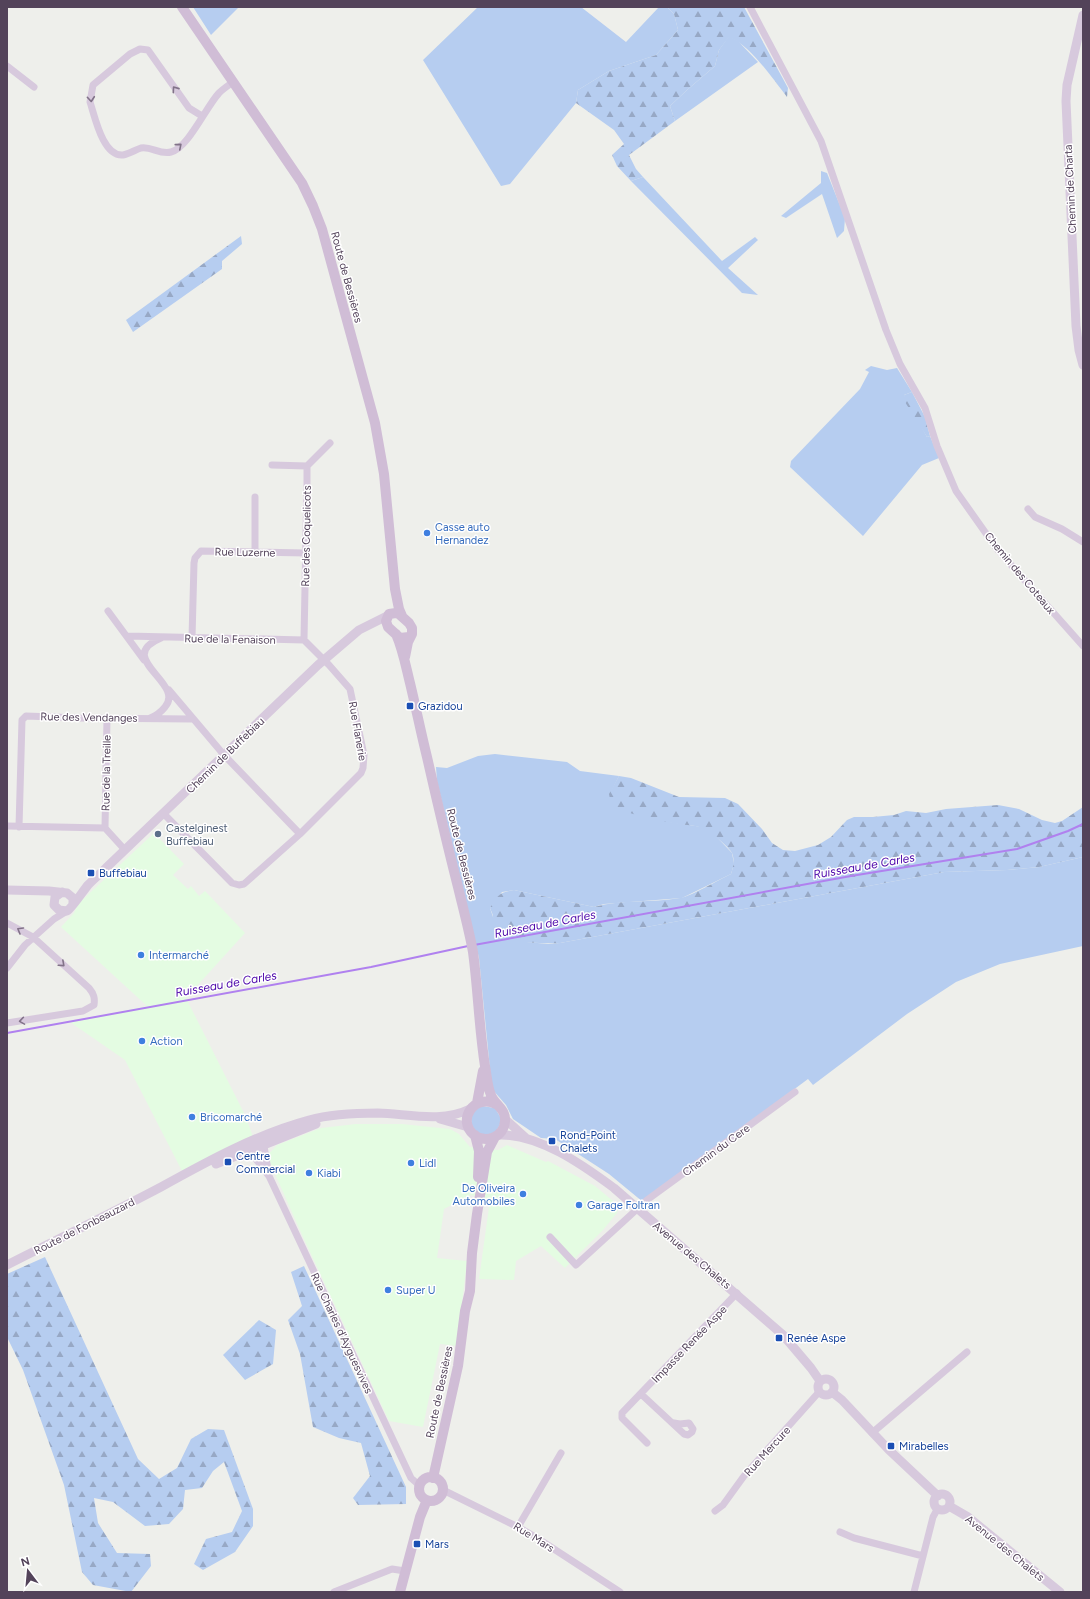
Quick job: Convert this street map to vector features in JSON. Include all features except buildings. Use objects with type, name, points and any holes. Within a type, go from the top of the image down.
[{"type":"main road","name":"Route de Bessières","points":[[182,7],[302,183],[322,229],[375,423],[384,474],[395,589],[402,616],[412,628],[412,634],[409,637],[404,658]]},
{"type":"main road","name":"Route de Bessières","points":[[395,589],[386,621],[404,658],[432,783],[473,952],[484,1059],[489,1090],[496,1104],[503,1110],[505,1119],[503,1129],[487,1152],[472,1253],[470,1291],[465,1311],[458,1366],[433,1478]]},
{"type":"main road","points":[[389,614],[396,613],[402,616]]},
{"type":"main road","points":[[392,631],[400,638],[409,637]]},
{"type":"main road","name":"Route de Bessières","points":[[477,1214],[479,1151],[475,1136],[468,1127],[467,1118],[474,1106],[484,1059]]},
{"type":"main road","points":[[474,1106],[485,1101],[496,1104]]},
{"type":"main road","points":[[475,1136],[484,1139],[497,1136]]},
{"type":"main road","points":[[433,1478],[440,1482],[443,1490],[440,1497],[435,1501],[427,1500],[421,1496],[420,1486],[426,1479],[433,1478]]},
{"type":"main road","points":[[400,1592],[427,1500]]},
{"type":"street","name":"Chemin des Coteaux","points":[[750,7],[821,142],[886,330],[900,364],[925,408],[937,446],[956,491],[997,549],[1083,646]]},
{"type":"street","name":"Chemin de Charta","points":[[1083,15],[1068,84],[1066,107],[1076,326],[1079,350],[1083,365]]},
{"type":"street","points":[[202,116],[189,108],[148,50],[140,49],[130,54],[92,85],[90,102],[105,145],[114,154],[124,155],[141,148],[148,148],[160,152],[171,152],[180,146],[194,131],[202,116],[219,93],[234,82]]},
{"type":"street","points":[[7,66],[34,87]]},
{"type":"street","points":[[272,465],[307,466],[330,443]]},
{"type":"street","name":"Rue des Coquelicots","points":[[304,640],[307,466]]},
{"type":"street","points":[[255,497],[255,552]]},
{"type":"street","points":[[1028,509],[1035,517],[1062,529],[1083,542]]},
{"type":"street","name":"Rue Luzerne","points":[[192,638],[194,562],[198,554],[201,552],[306,553]]},
{"type":"street","points":[[108,611],[147,664],[192,719],[224,755],[300,834]]},
{"type":"street","name":"Chemin de Buffebiau","points":[[73,903],[88,885],[324,660],[354,634],[389,614]]},
{"type":"street","points":[[364,627],[382,626],[392,631]]},
{"type":"street","name":"Rue de la Fenaison","points":[[127,636],[161,638],[304,640]]},
{"type":"street","points":[[147,664],[144,656],[147,647],[161,638]]},
{"type":"street","points":[[304,640],[324,660]]},
{"type":"street","name":"Rue Flanerie","points":[[164,814],[226,878],[232,883],[239,885],[244,884],[300,834],[361,773],[365,762],[350,689],[324,660]]},
{"type":"street","points":[[148,719],[156,716],[167,706],[169,701],[169,690]]},
{"type":"street","name":"Rue des Vendanges","points":[[19,827],[22,720],[26,716],[192,719]]},
{"type":"street","name":"Rue de la Treille","points":[[105,828],[107,718]]},
{"type":"street","points":[[7,826],[105,828],[125,850]]},
{"type":"street","name":"Chemin de Buffebiau","points":[[7,890],[49,891],[64,893],[88,885]]},
{"type":"street","points":[[42,891],[62,912],[67,911]]},
{"type":"street","points":[[7,968],[25,945],[54,918],[62,915],[72,907],[73,898],[64,893],[58,894],[54,918]]},
{"type":"street","points":[[7,923],[33,938],[94,995],[94,1005],[83,1011],[7,1023]]},
{"type":"street","name":"Chemin du Cere","points":[[550,1237],[576,1265],[637,1208],[795,1092]]},
{"type":"street","points":[[256,1145],[310,1120],[324,1116],[378,1113],[431,1117],[456,1115],[474,1106]]},
{"type":"street","points":[[431,1117],[468,1127]]},
{"type":"street","name":"Avenue des Chalets","points":[[505,1119],[527,1138],[558,1152],[592,1172],[614,1188],[737,1293],[783,1335],[820,1380],[825,1378],[830,1380],[833,1384],[832,1392],[842,1400],[872,1433],[938,1496],[946,1496],[950,1500],[949,1506],[968,1517],[1060,1592]]},
{"type":"street","name":"Avenue des Chalets","points":[[497,1136],[527,1138]]},
{"type":"street","name":"Rue Charles d'Ayguesvives","points":[[256,1145],[269,1176]]},
{"type":"street","name":"Rue Charles d'Ayguesvives","points":[[256,1145],[269,1176],[412,1478],[420,1486]]},
{"type":"street","name":"Route de Fonbeauzard","points":[[7,1265],[162,1186],[256,1145]]},
{"type":"street","name":"Impasse Renée Aspe","points":[[647,1443],[622,1418],[622,1413],[737,1293]]},
{"type":"street","points":[[872,1433],[967,1352]]},
{"type":"street","points":[[820,1380],[818,1385],[819,1392],[827,1395],[832,1392]]},
{"type":"street","name":"Rue Mercure","points":[[715,1511],[723,1505],[744,1476],[819,1392]]},
{"type":"street","points":[[641,1394],[674,1423]]},
{"type":"street","points":[[518,1527],[561,1453]]},
{"type":"street","name":"Rue Mars","points":[[443,1490],[518,1527],[620,1592]]},
{"type":"street","points":[[938,1496],[934,1501],[938,1508],[944,1510],[949,1506]]},
{"type":"street","points":[[914,1592],[933,1517],[938,1508]]},
{"type":"street","points":[[840,1532],[854,1538],[924,1556]]},
{"type":"street","points":[[334,1592],[392,1569],[405,1571]]},
{"type":"shaded area","points":[[154,833],[184,864],[173,875],[188,889],[191,886],[199,896],[205,891],[245,933],[186,998],[246,1117],[253,1137],[182,1171],[125,1060],[70,1022],[147,1006],[61,927],[74,913],[78,904]]},
{"type":"shaded area","points":[[356,1124],[402,1124],[450,1129],[459,1134],[470,1147],[498,1150],[507,1145],[546,1162],[548,1161],[595,1186],[613,1201],[618,1209],[617,1213],[603,1230],[565,1268],[541,1246],[516,1261],[514,1280],[479,1279],[490,1200],[471,1195],[444,1209],[437,1258],[467,1261],[457,1346],[440,1344],[423,1427],[389,1421],[267,1156],[277,1145],[321,1128]]},
{"type":"green space","points":[[193,7],[239,7],[211,35]]},
{"type":"green space","points":[[478,7],[581,7],[626,42],[659,7],[667,7],[674,14],[678,30],[656,55],[609,71],[578,90],[576,103],[510,184],[501,186],[423,60]]},
{"type":"green space","points":[[667,7],[744,7],[788,88],[787,97],[753,55],[737,41],[729,37],[719,50],[715,66],[670,106],[675,121],[629,155],[636,169],[643,177],[631,181],[617,166],[612,155],[624,144],[614,130],[576,103],[578,90],[609,71],[656,55],[678,30],[674,14]]},
{"type":"green space","points":[[729,36],[738,41],[758,62],[675,121],[670,106],[715,66],[719,50]]},
{"type":"green space","points":[[821,171],[827,173],[845,218],[844,231],[837,238],[822,194],[786,218],[781,216],[821,183]]},
{"type":"green space","points":[[643,177],[722,261],[755,237],[758,240],[728,268],[758,295],[742,293],[631,181]]},
{"type":"green space","points":[[241,236],[242,244],[222,261],[222,269],[133,332],[126,320]]},
{"type":"green space","points":[[871,366],[887,370],[897,368],[912,392],[904,395],[927,437],[930,436],[939,458],[922,465],[863,536],[790,467],[791,461],[860,389],[869,372],[865,370]]},
{"type":"green space","points":[[912,392],[925,417],[930,436],[927,437],[905,402],[904,395]]},
{"type":"green space","points":[[495,754],[567,762],[580,771],[619,776],[610,794],[640,815],[702,827],[711,831],[732,853],[734,864],[731,874],[682,898],[604,904],[594,907],[514,890],[502,892],[490,908],[493,917],[527,942],[548,944],[560,943],[944,872],[1007,870],[1039,867],[1083,857],[1083,946],[1000,964],[956,982],[907,1014],[813,1085],[808,1079],[643,1202],[609,1174],[555,1139],[541,1138],[513,1119],[506,1105],[492,1089],[479,958],[437,781],[436,767],[447,768],[478,756]]},
{"type":"green space","points":[[619,776],[631,778],[679,797],[725,798],[738,804],[762,829],[772,843],[783,850],[795,851],[818,845],[831,837],[847,820],[854,817],[894,815],[906,811],[926,813],[946,809],[998,805],[1019,809],[1042,820],[1055,823],[1062,821],[1083,807],[1083,857],[1039,867],[1007,870],[944,872],[560,943],[537,943],[509,940],[497,935],[493,929],[493,916],[490,908],[499,895],[505,892],[514,890],[594,907],[615,903],[685,897],[731,874],[734,861],[732,853],[714,835],[705,829],[696,826],[643,817],[626,812],[611,804],[609,794]]},
{"type":"green space","points":[[482,1106],[495,1108],[502,1120],[496,1132],[483,1135],[477,1132],[473,1127],[471,1121],[472,1114],[475,1110]]},
{"type":"green space","points":[[45,1257],[138,1459],[159,1479],[177,1468],[191,1439],[208,1429],[224,1430],[253,1509],[253,1526],[235,1552],[203,1570],[194,1564],[206,1539],[232,1532],[242,1511],[224,1462],[213,1471],[202,1488],[185,1490],[183,1509],[169,1524],[145,1526],[113,1502],[94,1498],[98,1523],[117,1553],[150,1554],[151,1566],[131,1592],[93,1585],[82,1572],[64,1485],[23,1370],[7,1337],[7,1274]]},
{"type":"green space","points":[[304,1266],[406,1487],[406,1504],[358,1505],[353,1498],[370,1476],[361,1443],[339,1438],[313,1427],[300,1354],[288,1320],[302,1306],[291,1272]]},
{"type":"green space","points":[[259,1320],[276,1330],[273,1364],[245,1380],[223,1355]]},
{"type":"waterway","name":"Ruisseau de Carles","points":[[474,945],[851,876],[1017,849],[1068,831],[1083,824]]},
{"type":"waterway","name":"Ruisseau de Carles","points":[[7,1033],[371,967],[468,946]]},
{"type":"place","name":"Casse auto Hernandez","points":[[427,533]]},
{"type":"place","name":"Grazidou","points":[[410,706]]},
{"type":"place","name":"Castelginest Buffebiau","points":[[158,834]]},
{"type":"place","name":"Buffebiau","points":[[91,873]]},
{"type":"place","name":"Intermarché","points":[[141,955]]},
{"type":"place","name":"Action","points":[[142,1041]]},
{"type":"place","name":"Bricomarché","points":[[192,1117]]},
{"type":"place","name":"Rond-Point Chalets","points":[[552,1141]]},
{"type":"place","name":"Centre Commercial","points":[[228,1162]]},
{"type":"place","name":"Lidl","points":[[411,1163]]},
{"type":"place","name":"Kiabi","points":[[309,1173]]},
{"type":"place","name":"De Oliveira Automobiles","points":[[523,1194]]},
{"type":"place","name":"Garage Foltran","points":[[579,1205]]},
{"type":"place","name":"Super U","points":[[388,1290]]},
{"type":"place","name":"Renée Aspe","points":[[779,1338]]},
{"type":"place","name":"Mirabelles","points":[[891,1446]]},
{"type":"place","name":"Mars","points":[[417,1544]]}]
